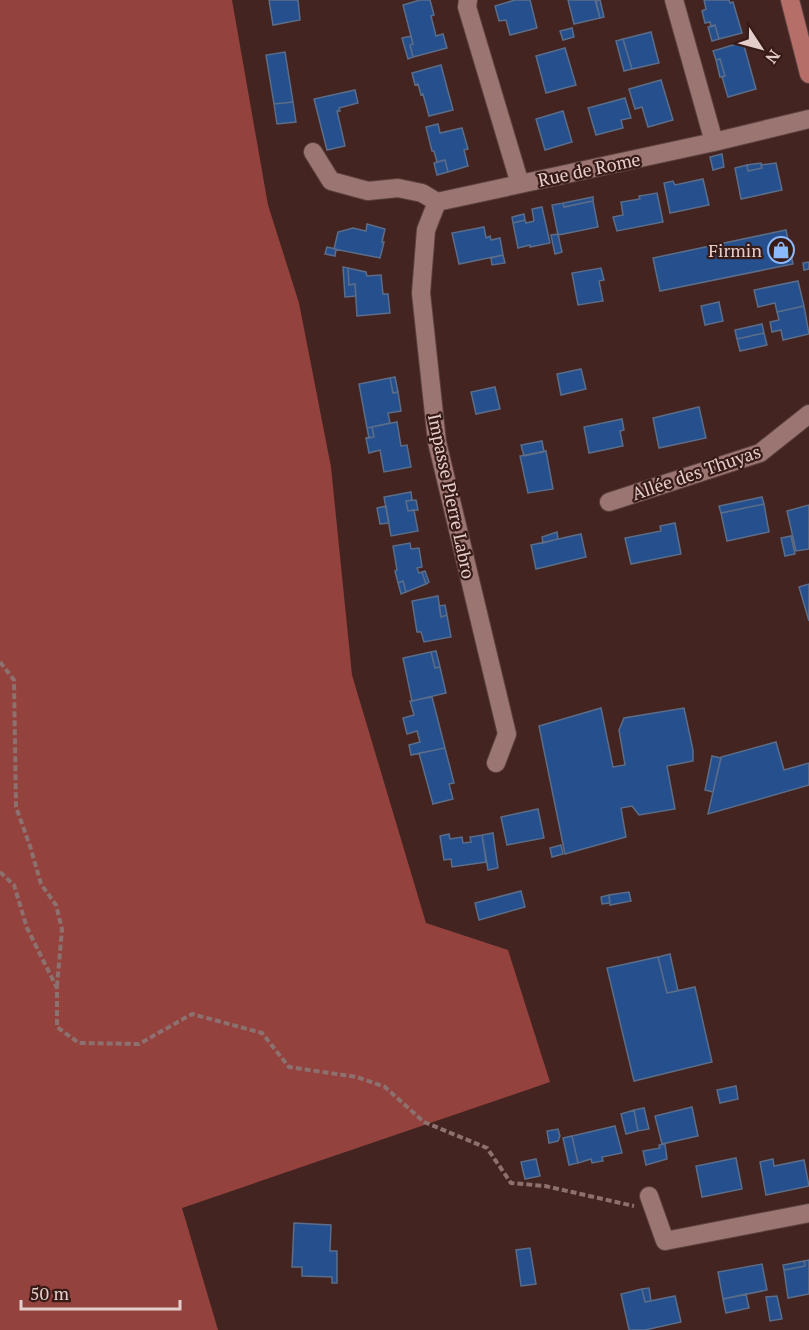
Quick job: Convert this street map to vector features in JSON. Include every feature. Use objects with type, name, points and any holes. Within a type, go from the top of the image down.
[{"type":"main road","points":[[790,0],[809,74]]},
{"type":"street","name":"Rue de Rome","points":[[468,0],[467,7],[520,184],[809,119]]},
{"type":"street","points":[[674,0],[714,142]]},
{"type":"street","points":[[313,152],[331,181],[368,191],[398,188],[422,193],[437,202],[520,184]]},
{"type":"street","name":"Impasse Pierre Labro","points":[[437,202],[426,230],[422,304],[437,442],[507,734],[496,763]]},
{"type":"street","name":"Allée des Thuyas","points":[[609,502],[760,453],[809,414]]},
{"type":"street","points":[[652,1203],[665,1241],[809,1213]]},
{"type":"path","points":[[0,662],[14,680],[16,807],[41,884],[56,905],[62,928],[57,988],[57,1027],[79,1043],[138,1044],[192,1014],[262,1033],[289,1067],[357,1077],[385,1087],[424,1122],[487,1148],[511,1184],[545,1186],[652,1203]]},
{"type":"path","points":[[0,872],[14,885],[27,928],[57,988]]},
{"type":"shaded area","points":[[0,0],[232,0],[268,205],[299,303],[331,467],[352,675],[426,923],[508,950],[550,1082],[182,1208],[218,1330],[0,1330]]},
{"type":"building","points":[[269,0],[298,0],[300,20],[273,25]]},
{"type":"building","points":[[420,0],[430,0],[436,36],[443,34],[447,48],[413,57],[410,45],[413,44],[403,5]]},
{"type":"building","points":[[515,0],[530,0],[537,28],[510,35],[506,20],[499,21],[495,6]]},
{"type":"building","points":[[568,0],[595,0],[600,18],[574,24]]},
{"type":"building","points":[[600,0],[604,17],[600,18],[596,1]]},
{"type":"building","points":[[704,0],[733,2],[742,33],[719,39],[715,25],[711,27],[710,22],[705,23],[702,11],[706,9]]},
{"type":"building","points":[[715,25],[719,39],[712,41],[708,27]]},
{"type":"building","points":[[572,28],[574,37],[563,40],[560,31]]},
{"type":"building","points":[[651,32],[659,63],[632,69],[623,39]]},
{"type":"building","points":[[411,36],[413,44],[410,45],[413,57],[408,59],[402,38]]},
{"type":"building","points":[[623,39],[632,69],[624,71],[616,41]]},
{"type":"building","points":[[743,42],[756,89],[728,97],[720,59],[716,60],[713,51]]},
{"type":"building","points":[[565,48],[576,85],[546,93],[536,56]]},
{"type":"building","points":[[285,52],[293,102],[274,104],[266,55]]},
{"type":"building","points":[[720,59],[725,76],[720,77],[716,60]]},
{"type":"building","points":[[441,65],[453,110],[429,116],[423,94],[421,95],[418,84],[415,85],[412,73]]},
{"type":"building","points":[[661,80],[673,120],[648,127],[642,107],[635,109],[629,89]]},
{"type":"building","points":[[355,90],[358,103],[339,108],[340,111],[337,111],[345,146],[327,150],[314,99]]},
{"type":"building","points":[[625,98],[631,118],[621,120],[623,128],[596,135],[588,108]]},
{"type":"building","points":[[293,102],[296,122],[277,124],[274,104]]},
{"type":"building","points":[[563,111],[572,142],[545,150],[536,119]]},
{"type":"building","points":[[438,124],[440,133],[462,128],[468,149],[464,150],[468,166],[448,172],[445,160],[437,162],[426,127]]},
{"type":"building","points":[[722,154],[724,167],[713,170],[710,157]]},
{"type":"building","points":[[445,160],[448,172],[437,175],[434,163]]},
{"type":"building","points":[[761,163],[762,168],[748,171],[747,165]]},
{"type":"building","points":[[776,163],[782,190],[741,199],[735,168],[747,165],[748,171],[762,168],[761,165]]},
{"type":"building","points":[[703,179],[709,205],[670,213],[664,183],[673,181],[675,185]]},
{"type":"building","points":[[657,193],[663,222],[617,231],[613,217],[623,215],[621,202]]},
{"type":"building","points":[[593,197],[593,201],[564,207],[563,203]]},
{"type":"building","points":[[593,201],[598,227],[558,235],[552,205],[563,203],[564,207]]},
{"type":"building","points":[[542,207],[550,243],[518,248],[513,223],[525,220],[526,223],[534,221],[532,209]]},
{"type":"building","points":[[524,214],[525,220],[513,223],[512,217]]},
{"type":"building","points":[[367,224],[385,229],[380,258],[334,249],[338,232],[353,228],[366,231]]},
{"type":"building","points":[[484,227],[486,238],[490,236],[491,240],[500,238],[503,255],[459,264],[452,233]]},
{"type":"building","points":[[786,230],[793,264],[660,291],[653,258]]},
{"type":"building","points":[[558,234],[562,252],[555,254],[551,235]]},
{"type":"building","points":[[327,247],[336,249],[335,256],[325,254]]},
{"type":"building","points":[[503,255],[505,263],[492,265],[491,258]]},
{"type":"building","points":[[809,262],[809,269],[804,270],[803,263]]},
{"type":"building","points":[[343,267],[348,268],[349,285],[355,284],[356,296],[345,297]]},
{"type":"building","points":[[348,268],[366,272],[367,276],[381,275],[383,294],[388,294],[390,313],[357,316],[355,284],[349,285]]},
{"type":"building","points":[[601,268],[604,280],[599,281],[603,301],[578,305],[572,273]]},
{"type":"building","points":[[798,281],[804,306],[777,312],[775,303],[758,307],[754,290]]},
{"type":"building","points":[[719,302],[723,321],[705,325],[701,306]]},
{"type":"building","points":[[804,306],[809,334],[783,340],[781,330],[772,332],[770,322],[779,320],[777,312]]},
{"type":"building","points":[[762,324],[764,333],[737,339],[735,330]]},
{"type":"building","points":[[764,333],[767,345],[740,351],[737,339]]},
{"type":"building","points":[[581,369],[586,389],[561,395],[557,374]]},
{"type":"building","points":[[395,377],[398,392],[393,393],[390,378]]},
{"type":"building","points":[[390,378],[393,393],[398,392],[401,411],[388,413],[390,423],[367,428],[359,384]]},
{"type":"building","points":[[495,387],[500,409],[476,414],[471,392]]},
{"type":"building","points":[[699,407],[706,438],[659,448],[653,418]]},
{"type":"building","points":[[622,419],[624,430],[620,431],[623,446],[589,453],[584,427]]},
{"type":"building","points":[[397,422],[401,446],[407,445],[411,467],[384,472],[380,450],[369,453],[366,438],[374,437],[372,427]]},
{"type":"building","points":[[372,427],[374,437],[369,438],[367,428]]},
{"type":"building","points":[[542,441],[544,452],[524,456],[521,445]]},
{"type":"building","points":[[546,451],[553,489],[528,493],[520,456]]},
{"type":"building","points":[[411,492],[412,500],[406,501],[408,511],[414,510],[418,531],[391,536],[384,497]]},
{"type":"building","points":[[762,497],[764,504],[721,513],[719,506]]},
{"type":"building","points":[[416,500],[418,510],[408,511],[406,501]]},
{"type":"building","points":[[764,504],[769,532],[727,541],[721,513]]},
{"type":"building","points":[[809,505],[809,549],[796,551],[787,511]]},
{"type":"building","points":[[386,506],[389,523],[380,524],[377,508]]},
{"type":"building","points":[[675,523],[681,554],[631,564],[625,538],[661,531],[660,526]]},
{"type":"building","points":[[557,532],[558,539],[543,543],[542,537]]},
{"type":"building","points":[[581,534],[586,557],[536,569],[531,545]]},
{"type":"building","points":[[791,536],[795,554],[785,556],[781,538]]},
{"type":"building","points":[[410,543],[411,549],[419,548],[422,567],[417,568],[419,573],[422,572],[426,584],[406,592],[403,581],[398,583],[393,546]]},
{"type":"building","points":[[425,571],[429,582],[426,584],[422,572]]},
{"type":"building","points":[[403,581],[406,592],[401,594],[398,583]]},
{"type":"building","points":[[809,584],[809,621],[799,587]]},
{"type":"building","points":[[438,596],[441,617],[447,615],[451,637],[424,642],[421,632],[417,632],[412,601]]},
{"type":"building","points":[[445,605],[447,615],[441,617],[439,606]]},
{"type":"building","points":[[436,651],[440,667],[435,668],[431,652]]},
{"type":"building","points":[[431,652],[435,668],[440,667],[446,693],[412,701],[403,658]]},
{"type":"building","points":[[432,697],[445,748],[411,755],[409,745],[420,742],[417,731],[407,734],[403,718],[414,715],[410,701]]},
{"type":"building","points":[[601,708],[613,767],[625,765],[619,730],[624,718],[684,708],[693,750],[693,761],[667,766],[675,809],[639,815],[632,806],[621,808],[626,837],[565,854],[539,726]]},
{"type":"building","points":[[776,742],[784,770],[809,763],[809,785],[708,814],[721,757]]},
{"type":"building","points":[[445,748],[454,783],[449,784],[453,799],[433,804],[419,753]]},
{"type":"building","points":[[712,756],[721,758],[713,792],[705,790]]},
{"type":"building","points":[[538,809],[544,838],[507,845],[501,817]]},
{"type":"building","points":[[493,833],[498,868],[488,870],[482,835]]},
{"type":"building","points":[[449,834],[450,839],[462,837],[463,843],[471,842],[470,837],[482,835],[486,862],[452,867],[451,859],[444,860],[440,836]]},
{"type":"building","points":[[561,845],[563,854],[552,857],[550,848]]},
{"type":"building","points":[[521,891],[525,907],[479,920],[475,903]]},
{"type":"building","points":[[629,892],[631,901],[610,905],[609,895]]},
{"type":"building","points":[[609,895],[610,903],[602,904],[601,897]]},
{"type":"building","points":[[670,954],[678,991],[667,993],[658,957]]},
{"type":"building","points":[[658,957],[667,993],[695,987],[712,1062],[634,1081],[607,968]]},
{"type":"building","points":[[736,1086],[738,1099],[720,1103],[717,1090]]},
{"type":"building","points":[[692,1107],[698,1136],[662,1144],[655,1116]]},
{"type":"building","points":[[644,1108],[649,1129],[638,1131],[634,1110]]},
{"type":"building","points":[[634,1110],[638,1131],[626,1134],[621,1114]]},
{"type":"building","points":[[615,1126],[622,1153],[602,1157],[603,1161],[592,1163],[591,1159],[578,1163],[572,1136]]},
{"type":"building","points":[[558,1129],[560,1136],[558,1141],[549,1143],[547,1131]]},
{"type":"building","points":[[572,1136],[578,1163],[569,1165],[563,1138]]},
{"type":"building","points":[[665,1144],[667,1159],[646,1165],[643,1151],[660,1148],[659,1145]]},
{"type":"building","points":[[736,1158],[742,1189],[702,1197],[696,1166]]},
{"type":"building","points":[[536,1159],[540,1176],[525,1179],[521,1162]]},
{"type":"building","points":[[773,1159],[774,1166],[804,1160],[809,1186],[766,1195],[760,1162]]},
{"type":"building","points":[[294,1223],[331,1225],[330,1251],[337,1251],[337,1283],[332,1283],[332,1277],[302,1276],[302,1267],[292,1267]]},
{"type":"building","points":[[530,1248],[536,1284],[521,1286],[516,1250]]},
{"type":"building","points":[[809,1260],[809,1294],[788,1298],[784,1270],[805,1266],[804,1261]]},
{"type":"building","points":[[804,1261],[805,1266],[784,1270],[783,1265]]},
{"type":"building","points":[[762,1264],[767,1290],[723,1299],[718,1272]]},
{"type":"building","points":[[649,1288],[651,1301],[645,1302],[642,1289]]},
{"type":"building","points":[[642,1289],[645,1302],[675,1296],[681,1322],[645,1330],[629,1330],[621,1294]]},
{"type":"building","points":[[746,1294],[749,1308],[726,1313],[723,1299]]},
{"type":"building","points":[[777,1296],[782,1319],[770,1321],[766,1297]]},
{"type":"place","name":"Firmin","points":[[781,250]]}]
